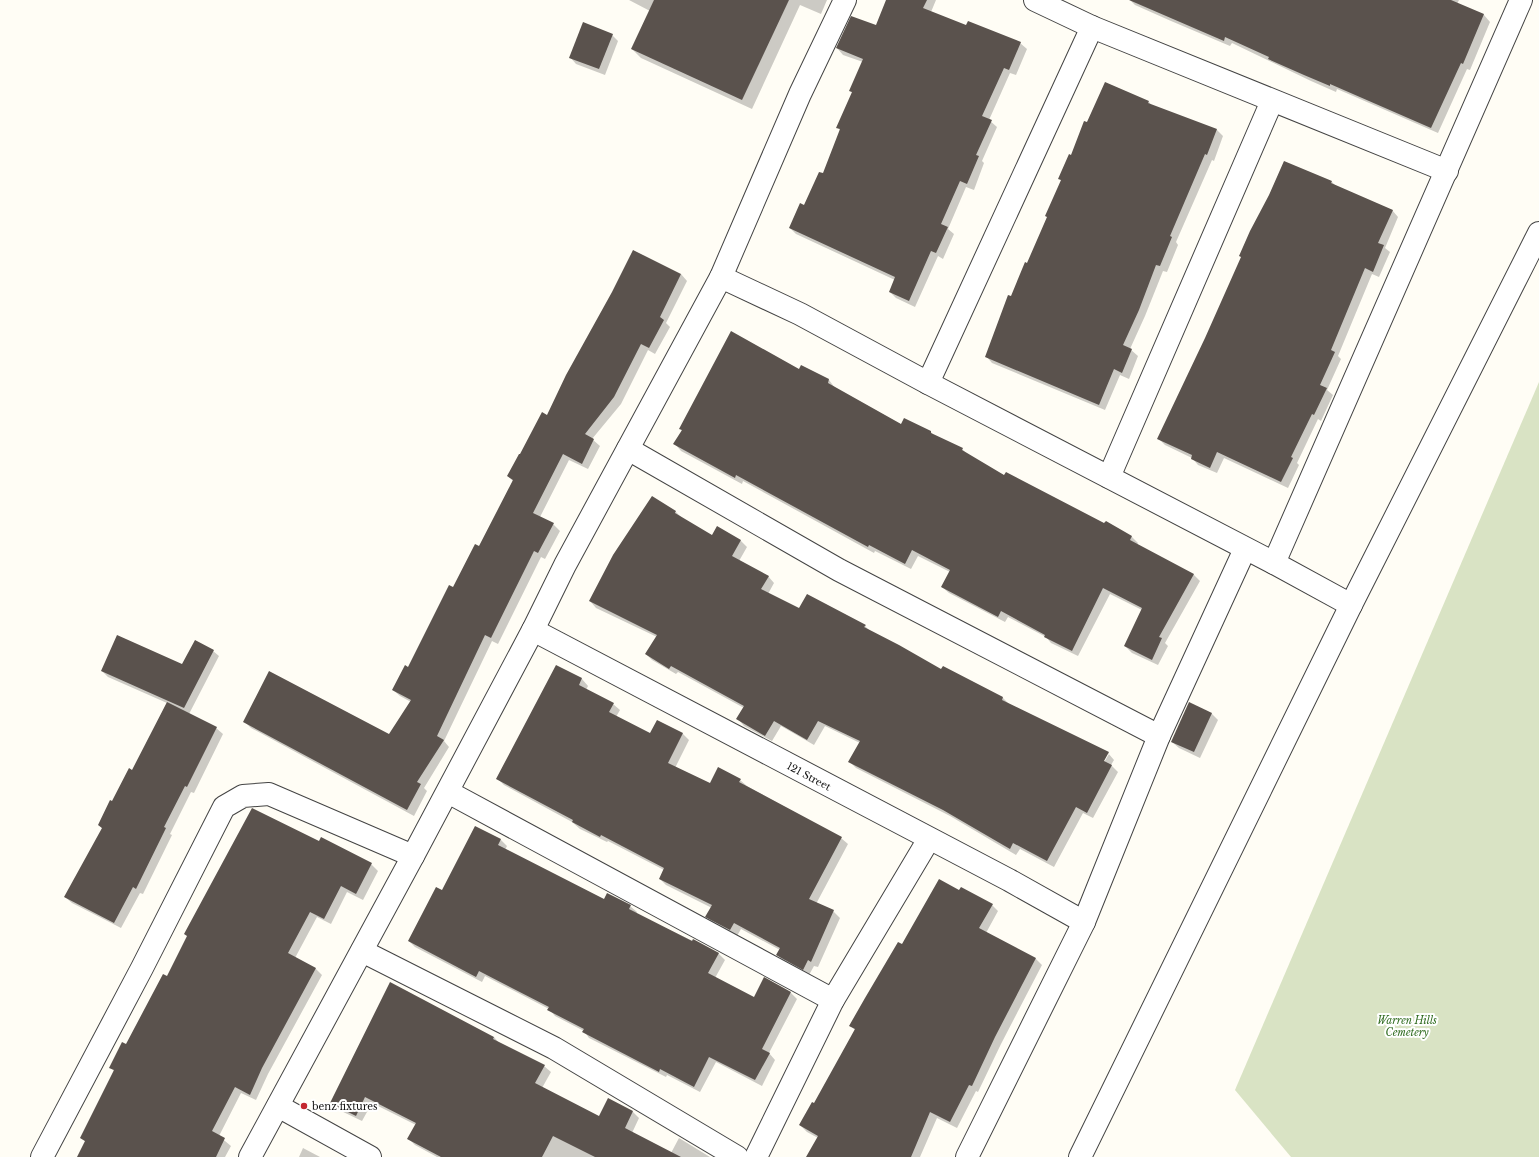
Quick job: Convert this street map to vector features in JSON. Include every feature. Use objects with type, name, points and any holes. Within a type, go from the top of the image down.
[{"type":"street","points":[[250,1157],[448,792],[533,630],[565,564],[721,277],[800,94],[845,0]]},
{"type":"street","points":[[1035,0],[1092,27],[1446,171]]},
{"type":"street","points":[[1274,563],[1521,0]]},
{"type":"street","points":[[928,383],[1092,27]]},
{"type":"street","points":[[1109,476],[1272,101]]},
{"type":"street","points":[[1080,1157],[1351,605],[1539,233]]},
{"type":"street","points":[[721,277],[800,314],[928,383],[1109,476],[1351,605]]},
{"type":"street","points":[[628,449],[839,570],[1159,736]]},
{"type":"street","points":[[967,1157],[1084,922],[1159,736],[1245,549]]},
{"type":"street","name":"121 Street","points":[[533,630],[1009,880],[1084,922]]},
{"type":"street","points":[[448,792],[833,1000]]},
{"type":"street","points":[[42,1157],[142,968],[224,807],[243,796],[269,794],[413,856]]},
{"type":"street","points":[[756,1157],[833,1000],[929,839]]},
{"type":"street","points":[[362,951],[554,1048],[737,1157]]},
{"type":"street","points":[[278,1106],[370,1157]]},
{"type":"green space","name":"Warren Hills Cemetery","points":[[1539,382],[1539,1157],[1291,1157],[1235,1090]]},
{"type":"building","points":[[654,0],[789,0],[742,100],[631,49]]},
{"type":"building","points":[[886,0],[927,0],[923,8],[966,25],[968,21],[1021,42],[1009,70],[1004,68],[982,116],[992,120],[976,155],[979,156],[967,184],[960,181],[941,224],[948,227],[936,253],[931,251],[909,301],[889,292],[895,277],[789,228],[800,203],[804,205],[819,172],[823,173],[840,129],[836,128],[852,92],[849,91],[863,59],[836,48],[851,16],[876,25]]},
{"type":"building","points":[[1129,0],[1451,0],[1484,14],[1463,64],[1461,63],[1431,128],[1330,84],[1330,86],[1304,75],[1225,37],[1224,41]]},
{"type":"building","points":[[583,22],[613,34],[599,69],[569,58]]},
{"type":"building","points":[[1105,82],[1149,101],[1148,103],[1217,129],[1207,155],[1205,154],[1170,236],[1172,237],[1160,266],[1156,265],[1139,310],[1123,345],[1132,349],[1122,373],[1114,369],[1099,405],[985,357],[1008,295],[1011,296],[1025,262],[1027,263],[1047,217],[1045,216],[1061,180],[1058,179],[1069,154],[1071,155],[1084,121],[1087,122]]},
{"type":"building","points":[[1284,161],[1332,181],[1331,183],[1393,210],[1378,243],[1384,245],[1373,272],[1365,268],[1331,350],[1335,352],[1320,385],[1327,388],[1314,415],[1312,414],[1291,457],[1293,458],[1281,482],[1217,452],[1210,468],[1191,459],[1192,455],[1157,439],[1205,338],[1241,257],[1239,256],[1250,231],[1269,195]]},
{"type":"building","points":[[633,250],[681,274],[660,317],[664,320],[649,348],[641,344],[614,397],[585,434],[594,439],[582,464],[563,454],[533,513],[554,523],[538,553],[534,551],[491,638],[485,635],[437,736],[444,740],[417,782],[421,784],[407,810],[243,722],[269,671],[389,734],[411,700],[392,690],[405,665],[408,667],[449,585],[453,587],[475,544],[479,546],[513,480],[507,476],[542,412],[547,415],[566,375],[612,292]]},
{"type":"building","points":[[731,331],[799,369],[801,365],[829,379],[828,383],[901,424],[904,418],[963,448],[962,450],[1004,475],[1006,472],[1104,523],[1106,521],[1132,536],[1130,540],[1194,574],[1159,637],[1162,638],[1152,660],[1124,646],[1142,608],[1103,588],[1072,651],[1044,637],[1045,635],[1001,611],[998,617],[941,587],[950,570],[912,550],[905,564],[869,545],[868,547],[736,475],[735,478],[673,444],[682,430],[679,429]]},
{"type":"building","points":[[652,496],[676,511],[675,513],[712,535],[717,526],[741,540],[732,556],[769,576],[761,589],[799,608],[807,594],[866,625],[864,627],[941,669],[943,666],[1003,697],[1002,700],[1109,752],[1104,761],[1112,765],[1087,813],[1076,807],[1047,861],[1013,843],[1010,849],[943,810],[848,762],[860,741],[818,721],[807,740],[774,721],[765,736],[736,719],[744,706],[671,666],[669,669],[645,654],[657,635],[589,601],[613,555]]},
{"type":"building","points":[[117,635],[182,664],[195,640],[214,650],[184,708],[101,671]]},
{"type":"building","points":[[556,665],[582,678],[579,685],[614,703],[609,712],[650,733],[657,720],[683,733],[668,763],[710,783],[718,767],[741,779],[739,782],[842,837],[809,899],[834,910],[811,962],[808,960],[803,970],[776,955],[780,948],[734,923],[730,930],[705,917],[712,905],[659,879],[664,868],[601,835],[600,837],[572,822],[573,820],[496,779]]},
{"type":"building","points":[[167,702],[217,727],[187,787],[185,786],[164,827],[166,828],[136,889],[133,887],[114,923],[64,897],[102,828],[98,825],[110,800],[112,801],[129,768],[132,770]]},
{"type":"building","points":[[1189,702],[1212,713],[1194,752],[1171,742]]},
{"type":"building","points":[[252,808],[319,841],[321,837],[372,863],[356,894],[341,886],[324,919],[310,912],[288,953],[316,968],[262,1068],[250,1095],[235,1087],[212,1131],[225,1138],[216,1157],[77,1157],[85,1141],[80,1138],[114,1070],[109,1068],[122,1042],[126,1044],[163,974],[167,976],[187,936],[184,934]]},
{"type":"building","points":[[475,826],[501,839],[498,845],[604,899],[607,893],[631,905],[629,909],[719,953],[708,973],[754,997],[764,977],[791,992],[762,1049],[770,1053],[755,1080],[709,1057],[694,1087],[660,1069],[659,1072],[582,1032],[584,1029],[547,1010],[549,1007],[479,971],[476,977],[408,941],[436,887],[442,890]]},
{"type":"building","points":[[939,879],[959,890],[961,887],[993,904],[979,928],[1036,958],[995,1037],[972,1086],[969,1085],[950,1122],[930,1112],[911,1157],[806,1157],[818,1136],[799,1125],[812,1102],[814,1103],[855,1029],[849,1026],[898,942],[902,944]]},
{"type":"building","points":[[390,982],[494,1037],[493,1039],[545,1065],[535,1083],[599,1116],[608,1098],[633,1111],[625,1128],[681,1157],[595,1157],[553,1136],[542,1157],[441,1157],[407,1139],[416,1123],[365,1097],[356,1116],[330,1103]]},
{"type":"place","name":"benz fixtures","points":[[304,1106]]}]
